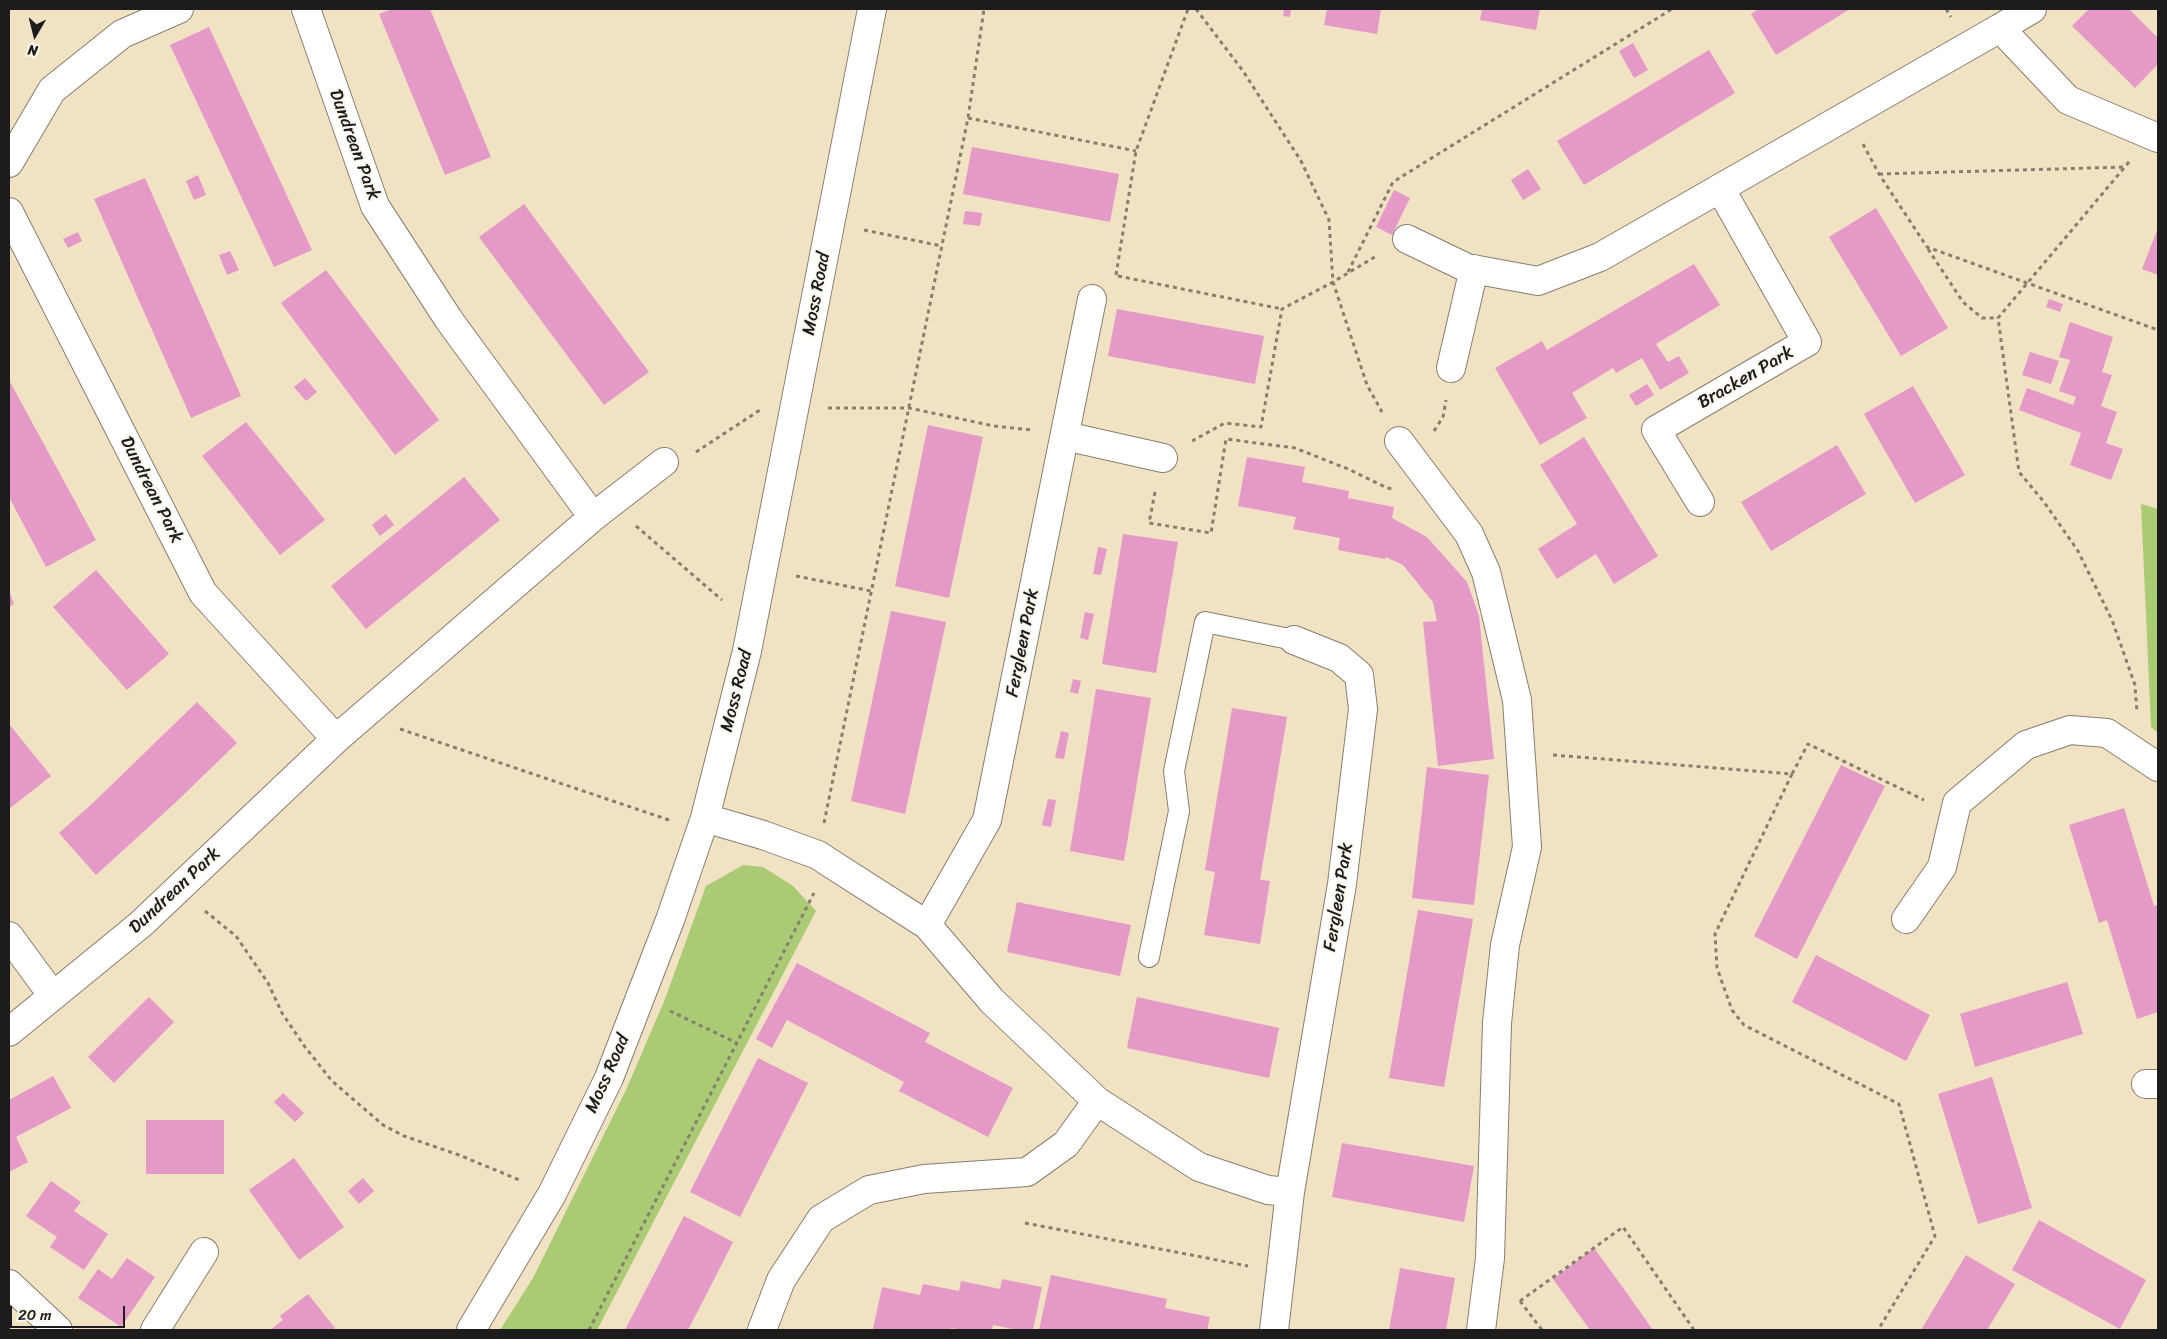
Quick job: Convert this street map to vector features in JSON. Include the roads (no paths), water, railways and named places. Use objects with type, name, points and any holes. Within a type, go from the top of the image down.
[{"type":"street","points":[[9,163],[52,90],[122,34],[179,9]]},
{"type":"street","name":"Dundrean Park","points":[[306,9],[375,206],[449,320],[593,517]]},
{"type":"street","name":"Moss Road","points":[[471,1330],[552,1194],[609,1078],[670,920],[702,825],[747,650],[872,9]]},
{"type":"street","points":[[1407,239],[1467,268],[1538,281],[1600,257],[2032,9]]},
{"type":"street","points":[[2000,28],[2068,100],[2154,137]]},
{"type":"street","name":"Bracken Park","points":[[1700,502],[1656,430],[1807,342],[1720,188]]},
{"type":"street","name":"Dundrean Park","points":[[9,212],[203,594],[336,739]]},
{"type":"street","points":[[1451,368],[1474,270]]},
{"type":"street","name":"Fergleen Park","points":[[927,925],[987,820],[1092,299]]},
{"type":"street","points":[[1065,435],[1163,458]]},
{"type":"street","points":[[1407,451],[1469,534],[1486,572],[1516,700],[1527,846],[1505,944],[1497,1023],[1488,1275],[1481,1330]]},
{"type":"street","name":"Dundrean Park","points":[[9,1032],[141,924],[362,716],[593,517],[664,462]]},
{"type":"street","name":"Fergleen Park","points":[[1274,1330],[1290,1192],[1342,884],[1364,709],[1359,675],[1340,658],[1294,640]]},
{"type":"street","points":[[1906,919],[1942,868],[1957,803],[2026,744],[2070,730],[2107,733],[2150,761]]},
{"type":"street","points":[[702,825],[763,834],[824,859],[927,925],[992,1001],[1097,1101],[1199,1167],[1268,1190],[1290,1192]]},
{"type":"street","points":[[9,936],[53,996]]},
{"type":"street","points":[[762,1330],[781,1280],[821,1219],[869,1190],[924,1179],[1027,1172],[1066,1144],[1097,1101]]},
{"type":"street","points":[[155,1330],[204,1252]]},
{"type":"street","points":[[9,1284],[58,1330]]},
{"type":"lane","points":[[1149,957],[1179,810],[1174,771],[1205,622],[1294,640]]}]
